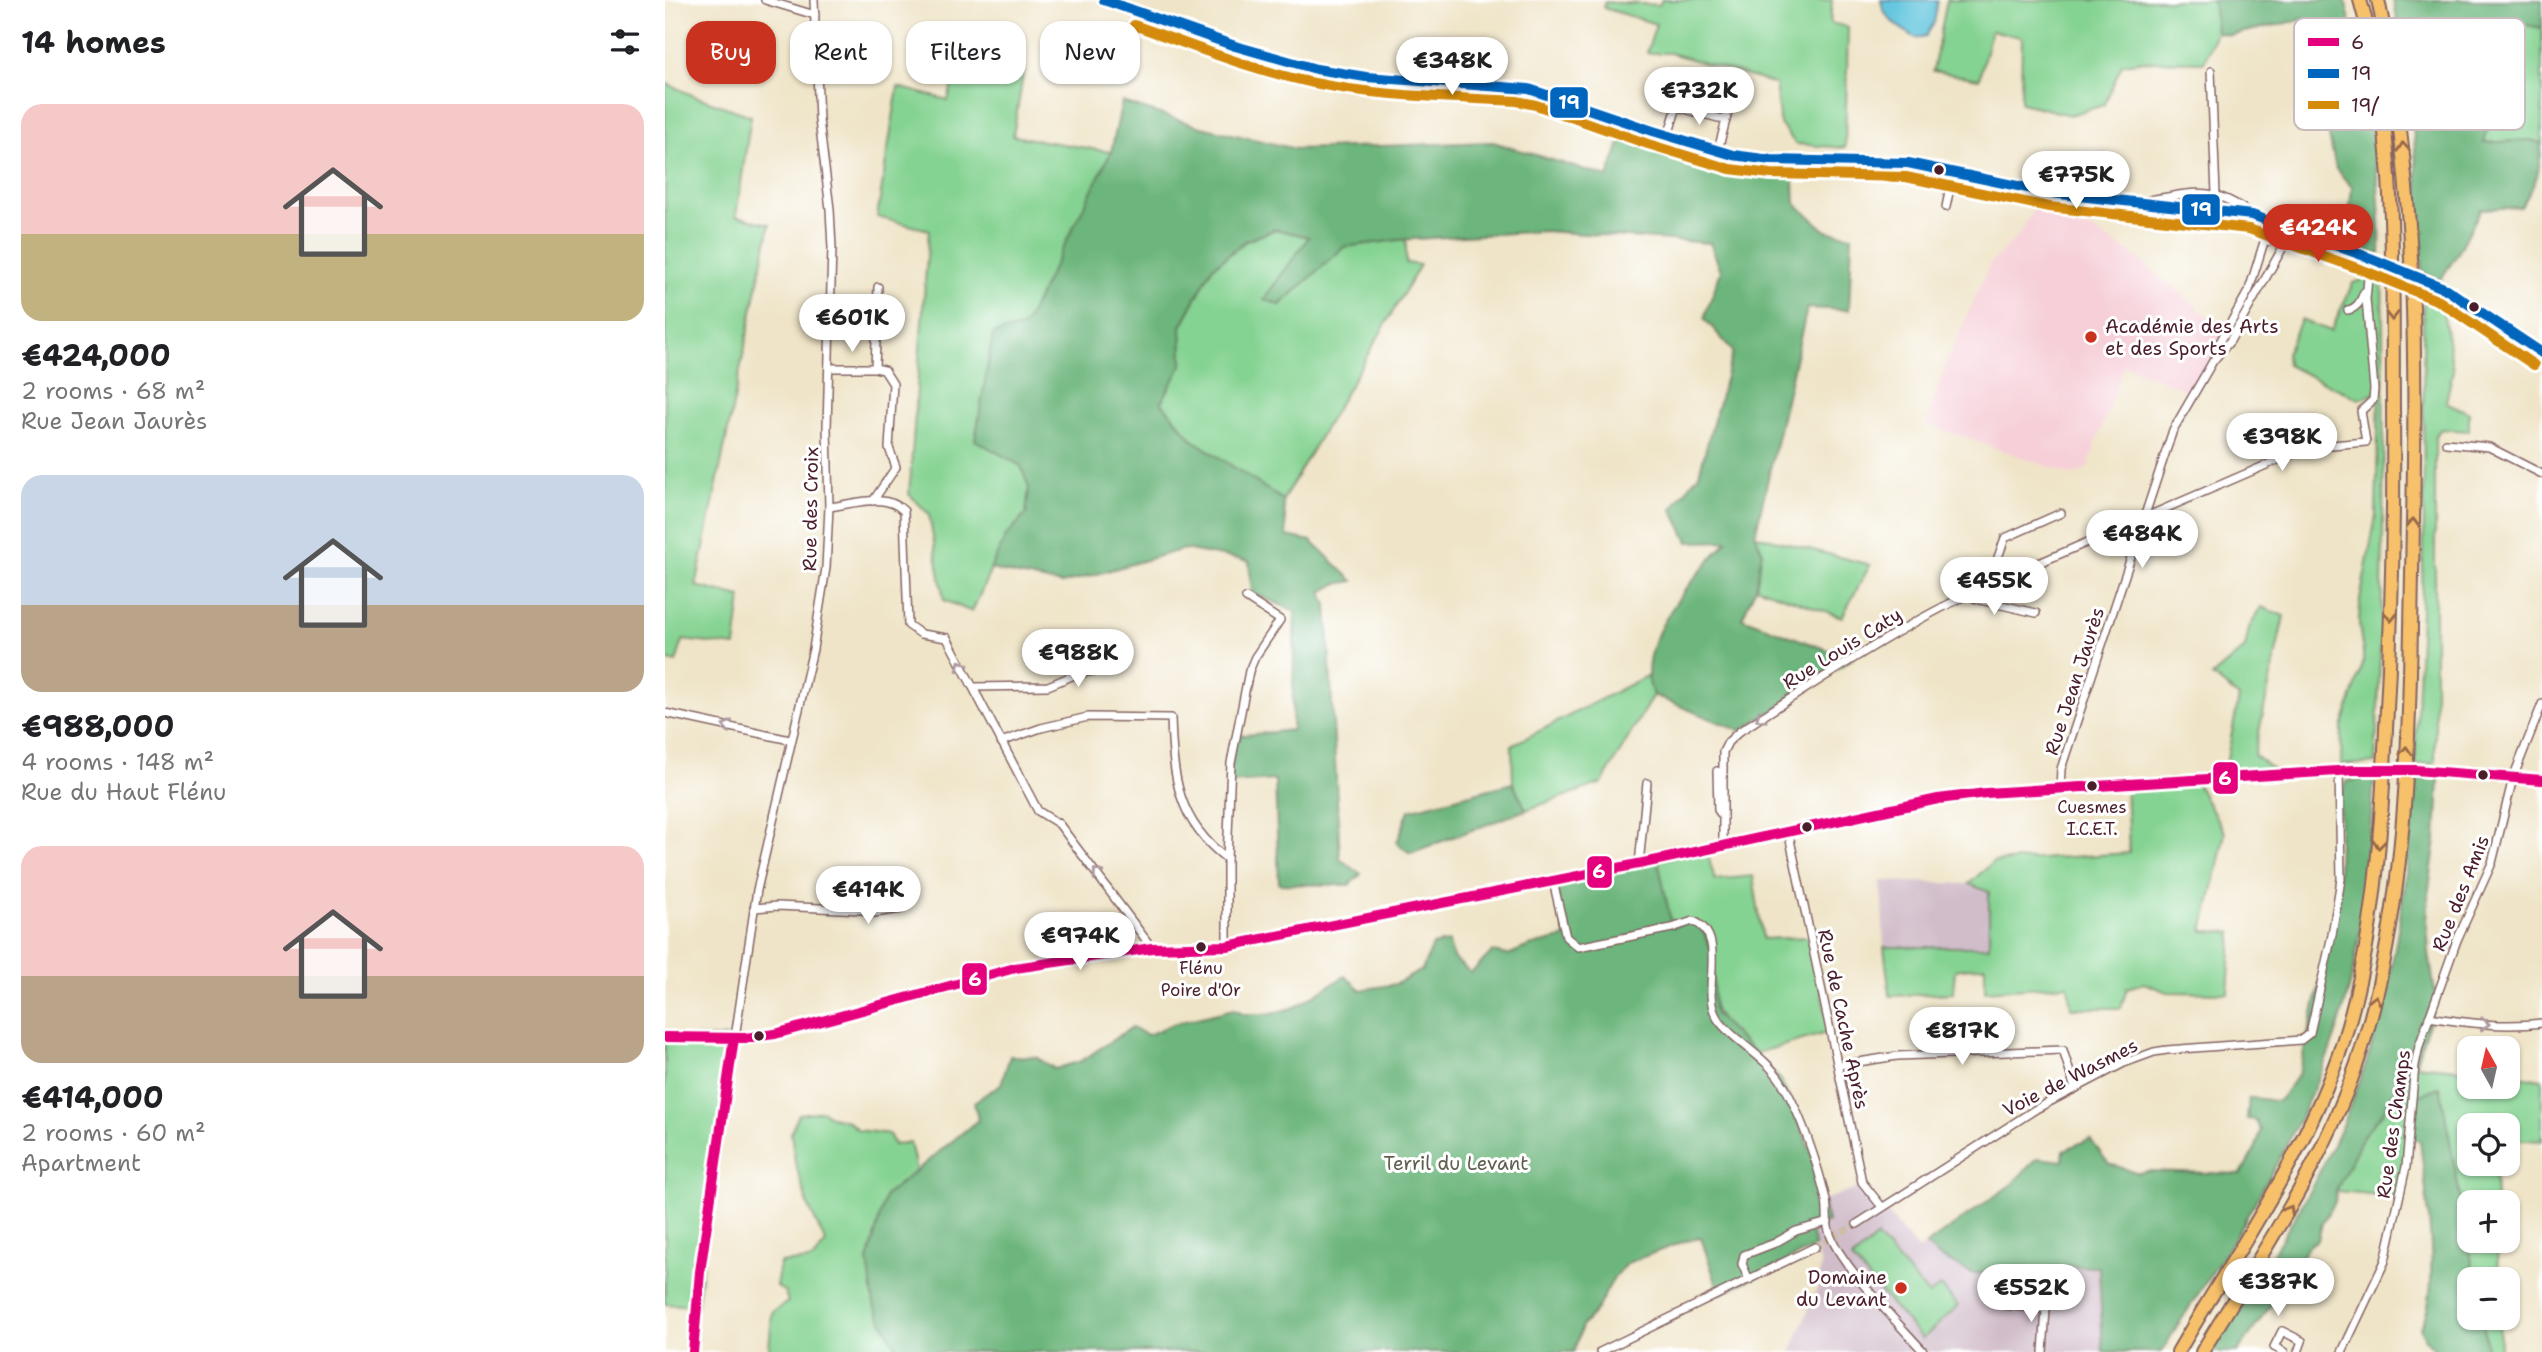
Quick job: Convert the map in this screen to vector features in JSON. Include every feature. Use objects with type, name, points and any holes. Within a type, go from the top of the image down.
[{"type":"highway","points":[[2360,0],[2364,18]]},
{"type":"highway","points":[[2380,0],[2384,18]]},
{"type":"highway","points":[[2178,1352],[2270,1202],[2310,1125],[2350,1017],[2371,920],[2380,836],[2390,654],[2393,481],[2390,216],[2384,130]]},
{"type":"highway","points":[[2203,1352],[2288,1211],[2346,1093],[2374,1008],[2384,967],[2401,835],[2414,467],[2409,216],[2402,130]]},
{"type":"street","points":[[765,0],[815,15]]},
{"type":"street","name":"Rue des Croix","points":[[693,1352],[700,1272],[754,908],[790,740],[813,649],[826,568],[829,507],[827,427],[831,222],[820,120],[814,0]]},
{"type":"street","points":[[1104,0],[1235,46],[1316,69],[1366,77],[1529,89],[1718,150],[1771,160],[1908,163],[2051,193],[2252,215],[2381,262]]},
{"type":"street","points":[[2211,71],[2217,194]]},
{"type":"street","points":[[1668,135],[1689,74],[1718,82],[1734,88],[1718,150]]},
{"type":"street","points":[[1677,107],[1726,120]]},
{"type":"street","points":[[1946,207],[1953,173]]},
{"type":"street","points":[[2139,202],[2200,193],[2217,194],[2233,201],[2252,215]]},
{"type":"street","name":"Rue Jean Jaurès","points":[[2060,789],[2061,769],[2173,430],[2219,352],[2230,341],[2286,242],[2264,242],[2249,289],[2220,342],[2219,352]]},
{"type":"street","points":[[2286,242],[2330,253],[2354,253]]},
{"type":"street","name":"Rue Louis Caty","points":[[1723,845],[1723,752],[1728,742],[1884,639],[1988,585],[2308,447],[2366,442],[2361,411],[2372,400],[2374,389],[2366,299],[2370,258]]},
{"type":"street","points":[[2423,279],[2446,289],[2542,353]]},
{"type":"street","points":[[2348,310],[2354,309],[2358,304],[2367,284]]},
{"type":"street","points":[[875,368],[878,287]]},
{"type":"street","points":[[829,368],[884,370],[893,384],[889,448],[896,467],[873,501]]},
{"type":"street","points":[[2446,443],[2489,447],[2542,474]]},
{"type":"street","points":[[829,507],[886,500],[897,504],[904,511],[908,625],[921,634],[947,638],[1038,811],[1059,824],[1152,948]]},
{"type":"street","points":[[1988,585],[2005,538],[2061,513]]},
{"type":"street","points":[[1971,593],[1980,600],[2036,613]]},
{"type":"street","points":[[1227,946],[1231,763],[1249,671],[1255,657],[1280,620],[1246,598]]},
{"type":"street","points":[[973,687],[1048,686],[1083,673]]},
{"type":"street","name":"Rue des Amis","points":[[2429,1017],[2458,940],[2492,863],[2504,822],[2512,778],[2542,704]]},
{"type":"street","points":[[665,713],[790,740]]},
{"type":"street","points":[[1001,742],[1088,716],[1171,718],[1172,753],[1181,803],[1209,845],[1227,859]]},
{"type":"street","points":[[665,1037],[734,1038],[783,1032],[1015,968],[1152,948],[1227,946],[1639,864],[1938,799],[1986,793],[2374,770]]},
{"type":"street","points":[[2415,770],[2542,780]]},
{"type":"street","points":[[1717,771],[1719,810],[1723,817]]},
{"type":"street","name":"Voie de Wasmes","points":[[1857,1224],[2017,1121],[2124,1063],[2154,1052],[2306,1038],[2310,1032],[2332,935],[2341,878],[2339,771]]},
{"type":"street","points":[[1639,864],[1647,783]]},
{"type":"street","name":"Rue de Cache Après","points":[[1788,830],[1839,1065],[1861,1182],[1882,1207]]},
{"type":"street","points":[[1553,881],[1566,937],[1578,947],[1672,928],[1693,921],[1700,924],[1707,933],[1712,950],[1711,990],[1714,1013],[1725,1028],[1760,1055],[1781,1080],[1812,1154],[1826,1199],[1829,1231],[1841,1255],[1924,1352]]},
{"type":"street","points":[[754,908],[862,910],[874,913]]},
{"type":"street","points":[[2429,1017],[2467,1023],[2542,1023]]},
{"type":"street","name":"Rue des Champs","points":[[2342,1352],[2385,1261],[2406,1167],[2415,1065],[2429,1017]]},
{"type":"street","points":[[1839,1065],[1897,1055],[2063,1050],[2075,1089]]},
{"type":"street","points":[[1749,1280],[1741,1259],[1744,1255],[1796,1231],[1828,1222]]},
{"type":"street","points":[[1599,1352],[1815,1247]]},
{"type":"street","points":[[2005,1305],[2046,1309],[2043,1352]]},
{"type":"street","points":[[2284,1352],[2274,1347],[2282,1331],[2302,1341],[2301,1351]]},
{"type":"shaded area","name":"Académie des Arts et des Sports","points":[[2039,199],[2133,254],[2227,332],[2219,352],[2194,394],[2124,365],[2087,469],[2073,475],[1926,424],[1946,363],[1990,263],[2018,236]]},
{"type":"shaded area","points":[[1881,881],[1969,884],[1989,891],[1989,947],[1884,947]]},
{"type":"shaded area","points":[[1862,1182],[1918,1250],[1926,1245],[1938,1256],[2037,1275],[2061,1266],[2099,1267],[2103,1352],[1791,1352],[1817,1289],[1821,1264],[1809,1228],[1826,1199],[1854,1190]]},
{"type":"green space","points":[[1662,0],[1832,0],[1830,23],[1848,27],[1845,148],[1796,144],[1780,124],[1775,84],[1670,53],[1647,53],[1656,24],[1604,8],[1605,2],[1659,5]]},
{"type":"green space","points":[[1947,0],[2213,0],[2216,32],[2204,62],[2144,61],[2122,64],[2104,105],[2070,115],[2021,103],[2022,37],[1991,31],[1979,79],[1933,71]]},
{"type":"green space","points":[[2213,0],[2345,0],[2349,18],[2294,18],[2294,21],[2230,35],[2216,32]]},
{"type":"green space","points":[[2393,0],[2542,0],[2542,28],[2525,25],[2525,18],[2397,18]]},
{"type":"green space","points":[[2525,25],[2542,28],[2542,146],[2541,143],[2531,140],[2484,143],[2483,130],[2525,130]]},
{"type":"green space","points":[[665,83],[751,116],[736,216],[770,224],[696,586],[741,597],[735,646],[683,640],[676,662],[665,659]]},
{"type":"green space","points":[[952,84],[1022,84],[1013,136],[1111,152],[1022,466],[1029,488],[1026,514],[1006,536],[972,612],[944,600],[929,514],[909,494],[929,230],[877,217],[898,87],[948,100]]},
{"type":"green space","points":[[1122,102],[1201,127],[1296,149],[1493,142],[1608,177],[1628,122],[1733,155],[1793,161],[1795,203],[1826,231],[1852,236],[1849,310],[1807,308],[1755,535],[1762,551],[1756,587],[1742,618],[1852,659],[1740,731],[1653,695],[1648,674],[1656,638],[1676,602],[1727,541],[1688,542],[1672,509],[1699,474],[1733,351],[1704,318],[1721,271],[1710,243],[1545,231],[1398,240],[1344,247],[1280,305],[1264,299],[1309,237],[1275,229],[1245,241],[1212,268],[1181,326],[1182,365],[1161,402],[1193,440],[1283,500],[1287,536],[1311,541],[1353,581],[1336,584],[1322,592],[1327,605],[1340,859],[1361,874],[1349,885],[1279,884],[1275,780],[1229,783],[1236,736],[1292,730],[1295,611],[1252,593],[1249,561],[1184,549],[1062,584],[990,569],[1006,536],[1026,514],[1029,488],[1021,466],[975,440],[993,334],[1024,326],[1111,152]]},
{"type":"green space","points":[[2328,130],[2372,130],[2378,191],[2380,255],[2346,240],[2352,187],[2336,169]]},
{"type":"green space","points":[[2413,130],[2487,130],[2484,143],[2531,140],[2541,143],[2539,169],[2521,207],[2481,209],[2457,255],[2440,280],[2422,272]]},
{"type":"green space","points":[[1276,229],[1309,237],[1265,299],[1279,305],[1343,247],[1406,239],[1406,263],[1420,265],[1283,500],[1193,440],[1161,402],[1182,365],[1181,327],[1212,268],[1246,241]]},
{"type":"green space","points":[[2382,272],[2383,518],[2375,763],[2341,765],[2342,728],[2364,661],[2359,623],[2360,600],[2376,516],[2379,392],[2359,399],[2287,365],[2286,354],[2301,320],[2331,331],[2353,283]]},
{"type":"green space","points":[[2423,287],[2440,293],[2453,370],[2446,402],[2469,413],[2469,431],[2441,429],[2435,436],[2435,763],[2415,765],[2424,537]]},
{"type":"green space","points":[[1755,535],[1870,565],[1842,617],[1756,587],[1762,551]]},
{"type":"green space","points":[[2261,607],[2284,616],[2254,755],[2281,775],[2223,779],[2239,697],[2212,676],[2245,648],[2249,628]]},
{"type":"green space","points":[[1648,675],[1653,695],[1602,783],[1526,810],[1513,783],[1512,745]]},
{"type":"green space","points":[[2374,777],[2366,881],[2357,950],[2350,984],[2330,1050],[2293,1132],[2265,1185],[2162,1352],[2103,1352],[2099,1267],[2061,1266],[2037,1275],[1972,1273],[1938,1256],[1926,1245],[2012,1184],[2037,1158],[2063,1161],[2064,1150],[2090,1139],[2109,1164],[2139,1173],[2241,1174],[2256,1147],[2261,1130],[2255,1120],[2247,1119],[2249,1098],[2279,1101],[2299,1073],[2337,910],[2340,797],[2347,781]]},
{"type":"green space","points":[[2414,778],[2439,779],[2436,840],[2427,921],[2436,1000],[2415,1065],[2393,1091],[2382,1114],[2364,1134],[2336,1191],[2335,1202],[2322,1223],[2318,1240],[2308,1246],[2293,1275],[2237,1352],[2213,1352],[2309,1192],[2342,1125],[2370,1052],[2397,936]]},
{"type":"green space","points":[[2195,781],[2225,833],[2203,931],[2232,932],[2228,993],[2167,992],[2144,983],[2127,988],[2121,1008],[2071,1008],[2068,985],[1985,991],[1985,966],[1955,970],[1953,993],[1890,996],[1884,947],[1989,947],[1989,892],[1969,884],[1993,862],[2129,853],[2126,785]]},
{"type":"green space","points":[[1513,783],[1526,810],[1410,853],[1397,843],[1409,810]]},
{"type":"green space","points":[[1707,852],[1715,880],[1753,876],[1763,939],[1810,937],[1830,1032],[1757,1053],[1725,1028],[1672,928],[1658,860]]},
{"type":"green space","name":"Terril du Levant","points":[[1658,860],[1672,927],[1693,921],[1700,924],[1712,951],[1714,1013],[1781,1080],[1812,1154],[1828,1222],[1810,1228],[1815,1247],[1720,1294],[1701,1238],[1685,1241],[1627,1263],[1614,1277],[1596,1311],[1582,1326],[1574,1352],[901,1352],[892,1340],[874,1305],[868,1261],[885,1196],[978,1120],[974,1102],[1001,1084],[1010,1056],[1036,1057],[1055,1069],[1081,1061],[1131,1028],[1148,1035],[1173,1024],[1234,1009],[1245,1014],[1271,1014],[1295,1007],[1345,976],[1361,990],[1396,984],[1422,970],[1433,945],[1449,942],[1453,958],[1471,973],[1492,952],[1508,955],[1529,946],[1566,937],[1553,881]]},
{"type":"green space","points":[[665,1037],[734,1038],[697,1306],[665,1304]]},
{"type":"green space","points":[[2415,1065],[2457,1069],[2457,1099],[2520,1099],[2520,1076],[2542,1079],[2542,1141],[2520,1140],[2520,1113],[2457,1113],[2457,1176],[2495,1176],[2496,1190],[2459,1190],[2440,1087],[2412,1099],[2400,1197],[2336,1191],[2364,1134],[2382,1114],[2393,1091]]},
{"type":"green space","points":[[2440,1087],[2459,1190],[2457,1253],[2470,1253],[2473,1267],[2457,1267],[2457,1330],[2484,1330],[2488,1352],[2437,1352],[2425,1339],[2420,1328],[2427,1311],[2430,1290],[2431,1238],[2420,1141],[2409,1138],[2412,1098]]},
{"type":"green space","points":[[823,1111],[831,1117],[848,1121],[858,1130],[889,1134],[894,1145],[910,1142],[916,1170],[885,1196],[892,1340],[901,1352],[771,1352],[769,1349],[772,1312],[788,1302],[785,1292],[776,1286],[780,1263],[812,1260],[826,1243],[808,1205],[795,1162],[791,1132],[799,1114]]},
{"type":"green space","name":"Domaine du Levant","points":[[1877,1237],[1929,1295],[1941,1286],[1958,1306],[1922,1339],[1852,1259]]},
{"type":"green space","points":[[2470,1253],[2497,1253],[2498,1267],[2473,1267]]},
{"type":"green space","points":[[2484,1330],[2499,1330],[2500,1352],[2488,1352]]},
{"type":"water","points":[[1881,0],[1938,0],[1934,23],[1926,36],[1916,38],[1889,18]]},
{"type":"tunnel","points":[[2379,770],[2411,770]]},
{"type":"tunnel","points":[[1815,1247],[1857,1224]]},
{"type":"transit line","name":"19","points":[[1104,0],[1235,46],[1316,69],[1366,77],[1529,89],[1733,155],[1771,160],[1908,163],[2051,193],[2252,215],[2446,289],[2542,353]]},
{"type":"transit line","name":"19/","points":[[1140,27],[1245,64],[1291,78],[1339,88],[1390,94],[1517,101],[1536,105],[1730,169],[1771,174],[1906,177],[2049,207],[2249,229],[2439,301],[2534,365]]},
{"type":"transit line","name":"6","points":[[665,1037],[745,1038],[775,1034],[1015,968],[1152,948],[1227,946],[1658,860],[1938,799],[1986,793],[2353,770],[2415,770],[2542,780]]},
{"type":"transit line","name":"6","points":[[693,1352],[700,1272],[734,1038]]},
{"type":"place","name":"Académie des Arts et des Sports","points":[[2091,337]]},
{"type":"place","name":"Cuesmes I.C.E.T.","points":[[2092,786]]},
{"type":"place","name":"Flénu Poire d'Or","points":[[1201,947]]},
{"type":"place","name":"Domaine du Levant","points":[[1901,1288]]}]
